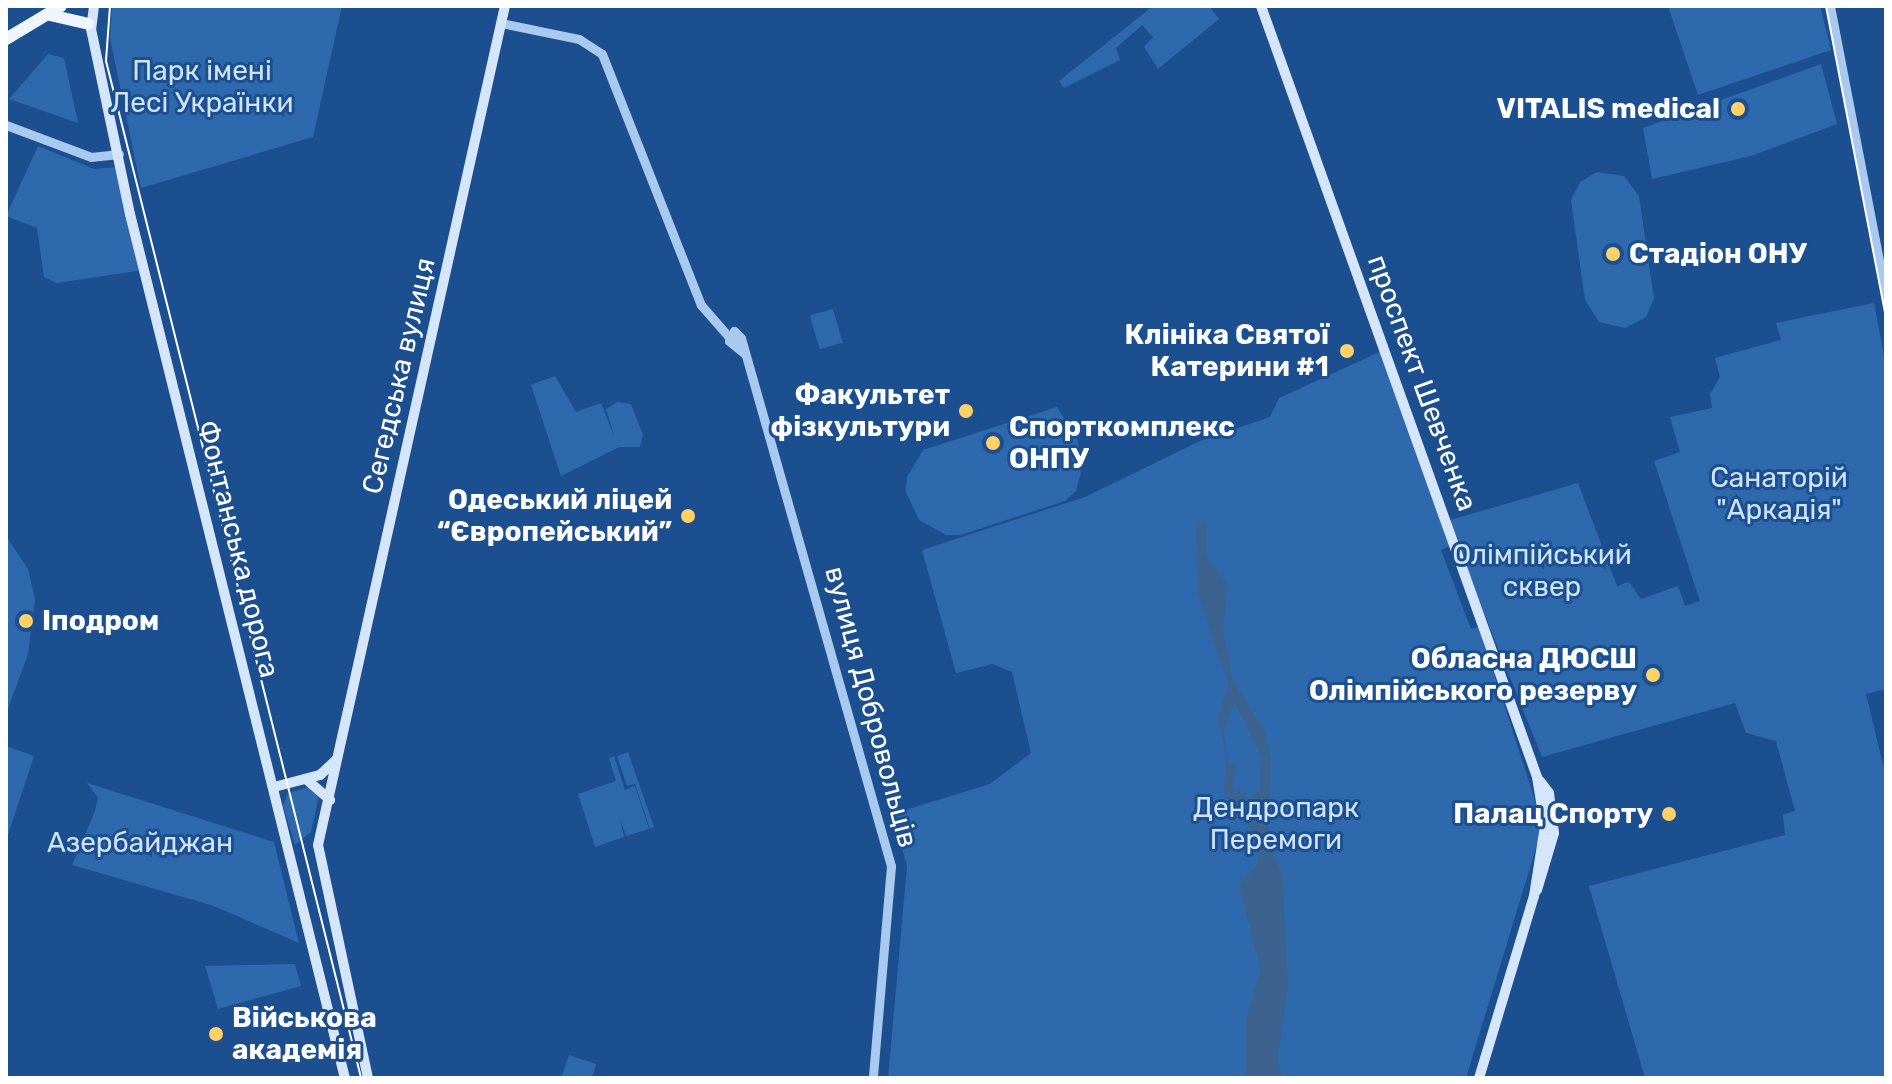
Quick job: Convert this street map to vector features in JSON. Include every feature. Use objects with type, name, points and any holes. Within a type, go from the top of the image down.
[{"type":"main road","points":[[75,6],[89,27]]},
{"type":"main road","points":[[89,27],[94,6]]},
{"type":"main road","name":"Сегедська вулиця","points":[[368,1078],[318,845],[505,6]]},
{"type":"main road","name":"проспект Шевченка","points":[[1261,6],[1537,777],[1545,826],[1534,896],[1481,1073]]},
{"type":"main road","points":[[6,39],[56,8],[89,27]]},
{"type":"main road","name":"Фонтанська дорога","points":[[89,27],[345,1078]]},
{"type":"main road","points":[[274,787],[328,770],[339,756]]},
{"type":"main road","points":[[306,779],[330,800]]},
{"type":"street","points":[[1830,6],[1886,298]]},
{"type":"street","name":"вулиця Добровольців","points":[[501,23],[579,39],[602,54],[701,305],[747,356],[891,866],[873,1078]]},
{"type":"street","points":[[6,125],[91,157],[119,154]]},
{"type":"green space","name":"Парк імені Лесі Українки","points":[[112,6],[342,6],[313,137],[141,188],[110,38]]},
{"type":"green space","points":[[1153,6],[1209,6],[1219,19],[1158,69],[1144,47],[1153,37],[1142,25],[1116,48],[1120,60],[1064,88],[1059,81]]},
{"type":"green space","points":[[1668,6],[1820,6],[1831,50],[1698,95]]},
{"type":"green space","points":[[48,54],[64,58],[78,123],[9,99]]},
{"type":"green space","points":[[1821,64],[1837,124],[1751,156],[1652,179],[1643,128]]},
{"type":"green space","points":[[38,146],[94,169],[119,167],[143,270],[57,283],[44,277],[37,228],[6,216]]},
{"type":"green space","name":"Стадіон ОНУ","points":[[1597,172],[1624,176],[1639,196],[1654,299],[1646,317],[1625,328],[1599,322],[1585,300],[1571,200],[1580,182]]},
{"type":"green space","points":[[1874,303],[1886,366],[1886,689],[1866,694],[1886,777],[1886,1078],[1645,1078],[1589,886],[1785,835],[1783,815],[1795,811],[1776,741],[1746,733],[1735,703],[1542,757],[1447,521],[1578,483],[1617,586],[1629,582],[1641,599],[1678,586],[1685,606],[1700,601],[1654,461],[1680,452],[1670,417],[1712,408],[1710,394],[1720,377],[1715,358],[1781,340],[1776,323]]},
{"type":"green space","points":[[833,309],[843,343],[820,349],[810,316]]},
{"type":"green space","name":"Дендропарк Перемоги","points":[[1384,350],[1452,545],[1441,550],[1471,629],[1479,627],[1543,825],[1466,1078],[888,1078],[907,866],[892,814],[990,784],[1031,753],[1012,672],[993,664],[956,673],[922,550],[1085,497],[1200,441],[1270,417],[1279,398]]},
{"type":"green space","points":[[555,376],[576,412],[601,403],[614,436],[606,409],[618,402],[631,404],[643,435],[640,447],[619,447],[561,476],[531,385]]},
{"type":"green space","points":[[1057,407],[1077,439],[1083,464],[1076,491],[1065,501],[961,535],[946,535],[919,520],[906,492],[907,477],[923,450]]},
{"type":"green space","name":"Іподром","points":[[6,536],[28,569],[35,599],[28,654],[6,714]]},
{"type":"green space","points":[[6,746],[34,756],[6,841]]},
{"type":"green space","points":[[628,752],[654,827],[650,829],[635,784],[627,786],[617,756]]},
{"type":"green space","points":[[614,756],[625,790],[635,786],[649,829],[626,836],[620,819],[624,837],[595,847],[578,794],[616,781],[609,758]]},
{"type":"green space","name":"Азербайджан","points":[[87,783],[274,842],[299,943],[214,906],[72,865],[98,798]]},
{"type":"green space","points":[[309,787],[319,796],[311,832],[295,845],[283,805],[288,793]]},
{"type":"green space","points":[[295,964],[301,986],[218,1009],[205,966]]},
{"type":"green space","points":[[569,1055],[596,1064],[592,1078],[561,1078]]},
{"type":"shaded area","points":[[1196,520],[1206,523],[1206,557],[1227,585],[1223,630],[1232,679],[1264,730],[1271,760],[1267,840],[1282,873],[1288,985],[1278,1057],[1282,1078],[1247,1078],[1246,1018],[1261,970],[1239,886],[1257,864],[1259,840],[1224,793],[1226,752],[1218,717],[1229,686],[1198,594]],"holes":[[[1234,702],[1261,757],[1260,791],[1249,798],[1233,789],[1236,765],[1229,764],[1223,732]]]},
{"type":"tram line","points":[[110,6],[106,61],[361,1078]]},
{"type":"tram line","points":[[1826,6],[1886,317]]},
{"type":"place","name":"VITALIS medical","points":[[1738,109]]},
{"type":"place","name":"Стадіон ОНУ","points":[[1613,254]]},
{"type":"place","name":"Клініка Святої Катерини #1","points":[[1347,351]]},
{"type":"place","name":"Факультет фізкультури","points":[[966,411]]},
{"type":"place","name":"Спорткомплекс ОНПУ","points":[[993,443]]},
{"type":"place","name":"Одеський ліцей “Європейський”","points":[[688,516]]},
{"type":"place","name":"Іподром","points":[[26,621]]},
{"type":"place","name":"Обласна ДЮСШ Олімпійського резерву","points":[[1653,675]]},
{"type":"place","name":"Палац Спорту","points":[[1669,814]]},
{"type":"place","name":"Військова академія","points":[[216,1034]]},
{"type":"park label","name":"Санаторій \"Аркадія\"","points":[[1779,494]]},
{"type":"park label","name":"Олімпійський сквер","points":[[1542,571]]}]
